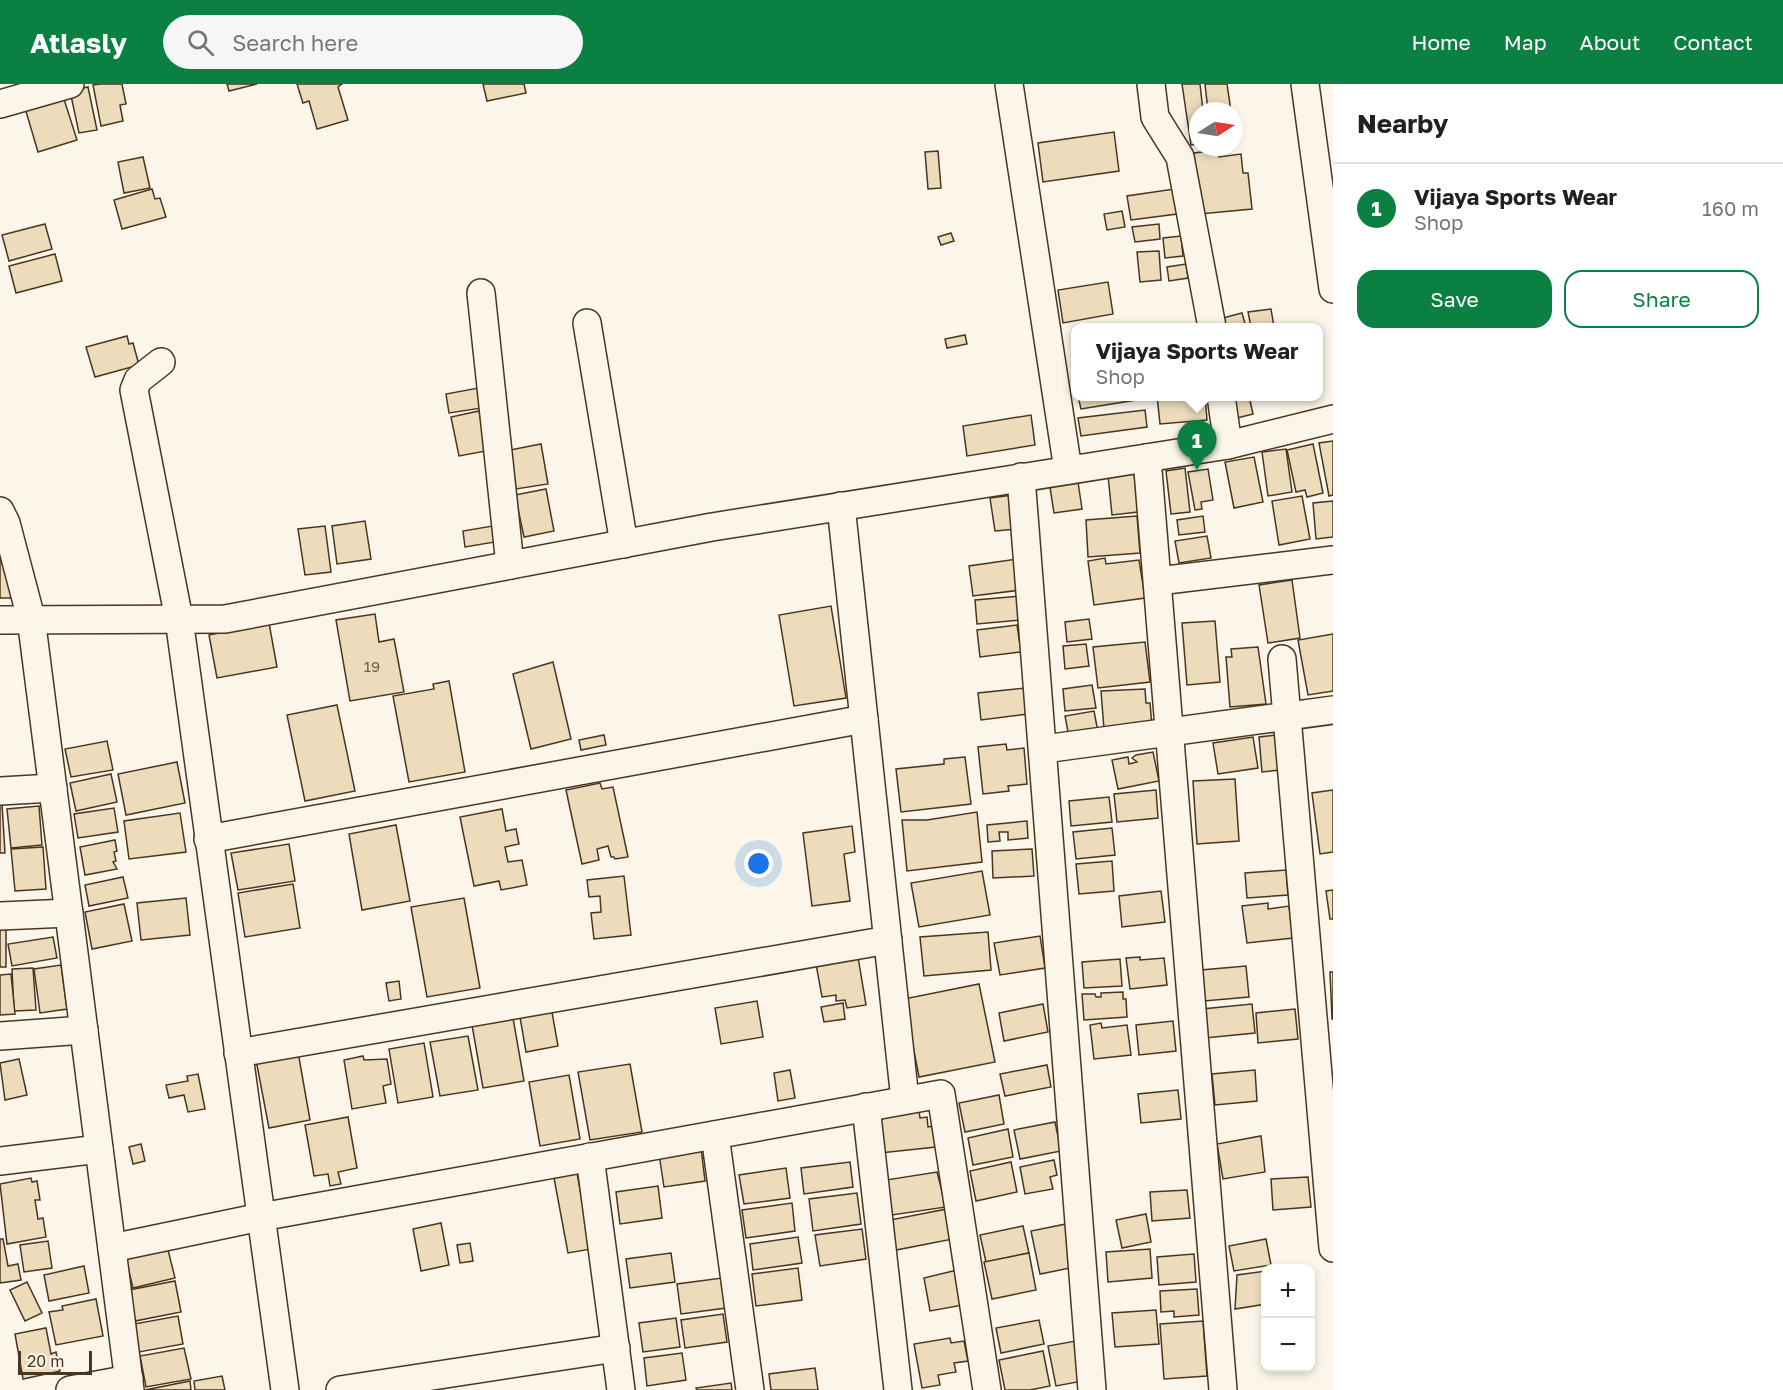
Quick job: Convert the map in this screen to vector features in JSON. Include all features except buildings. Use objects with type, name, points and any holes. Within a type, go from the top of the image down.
[{"type":"street","points":[[1009,84],[1068,470]]},
{"type":"street","points":[[1151,84],[1155,117],[1179,157],[1211,323]]},
{"type":"street","points":[[1305,84],[1332,280]]},
{"type":"street","points":[[0,104],[61,85]]},
{"type":"street","points":[[481,293],[510,565]]},
{"type":"street","points":[[586,323],[624,544]]},
{"type":"street","points":[[161,362],[138,380],[134,390],[179,619],[285,1390]]},
{"type":"street","points":[[1222,401],[1228,444]]},
{"type":"street","points":[[0,620],[31,618],[225,619],[841,506],[1228,444],[1333,419]]},
{"type":"street","points":[[1148,458],[1224,1390]]},
{"type":"street","points":[[1022,477],[1092,1390]]},
{"type":"street","points":[[841,506],[905,1100]]},
{"type":"street","points":[[0,511],[6,523],[31,618],[129,1385],[70,1390]]},
{"type":"street","points":[[1158,581],[1333,560]]},
{"type":"street","points":[[1282,659],[1324,1033],[1333,1248]]},
{"type":"street","points":[[1044,749],[1333,710]]},
{"type":"street","points":[[208,839],[864,719]]},
{"type":"street","points":[[0,791],[52,788]]},
{"type":"street","points":[[0,916],[69,913]]},
{"type":"street","points":[[238,1053],[888,940]]},
{"type":"street","points":[[0,1036],[84,1030]]},
{"type":"street","points":[[112,1248],[261,1217],[941,1094],[987,1390]]},
{"type":"street","points":[[866,1107],[898,1390]]},
{"type":"street","points":[[715,1135],[750,1390]]},
{"type":"street","points":[[0,1161],[99,1149]]},
{"type":"street","points":[[590,1157],[621,1390]]},
{"type":"street","points":[[340,1390],[458,1381],[615,1348]]},
{"type":"place","name":"Vijaya Sports Wear","points":[[1197,470]]}]
